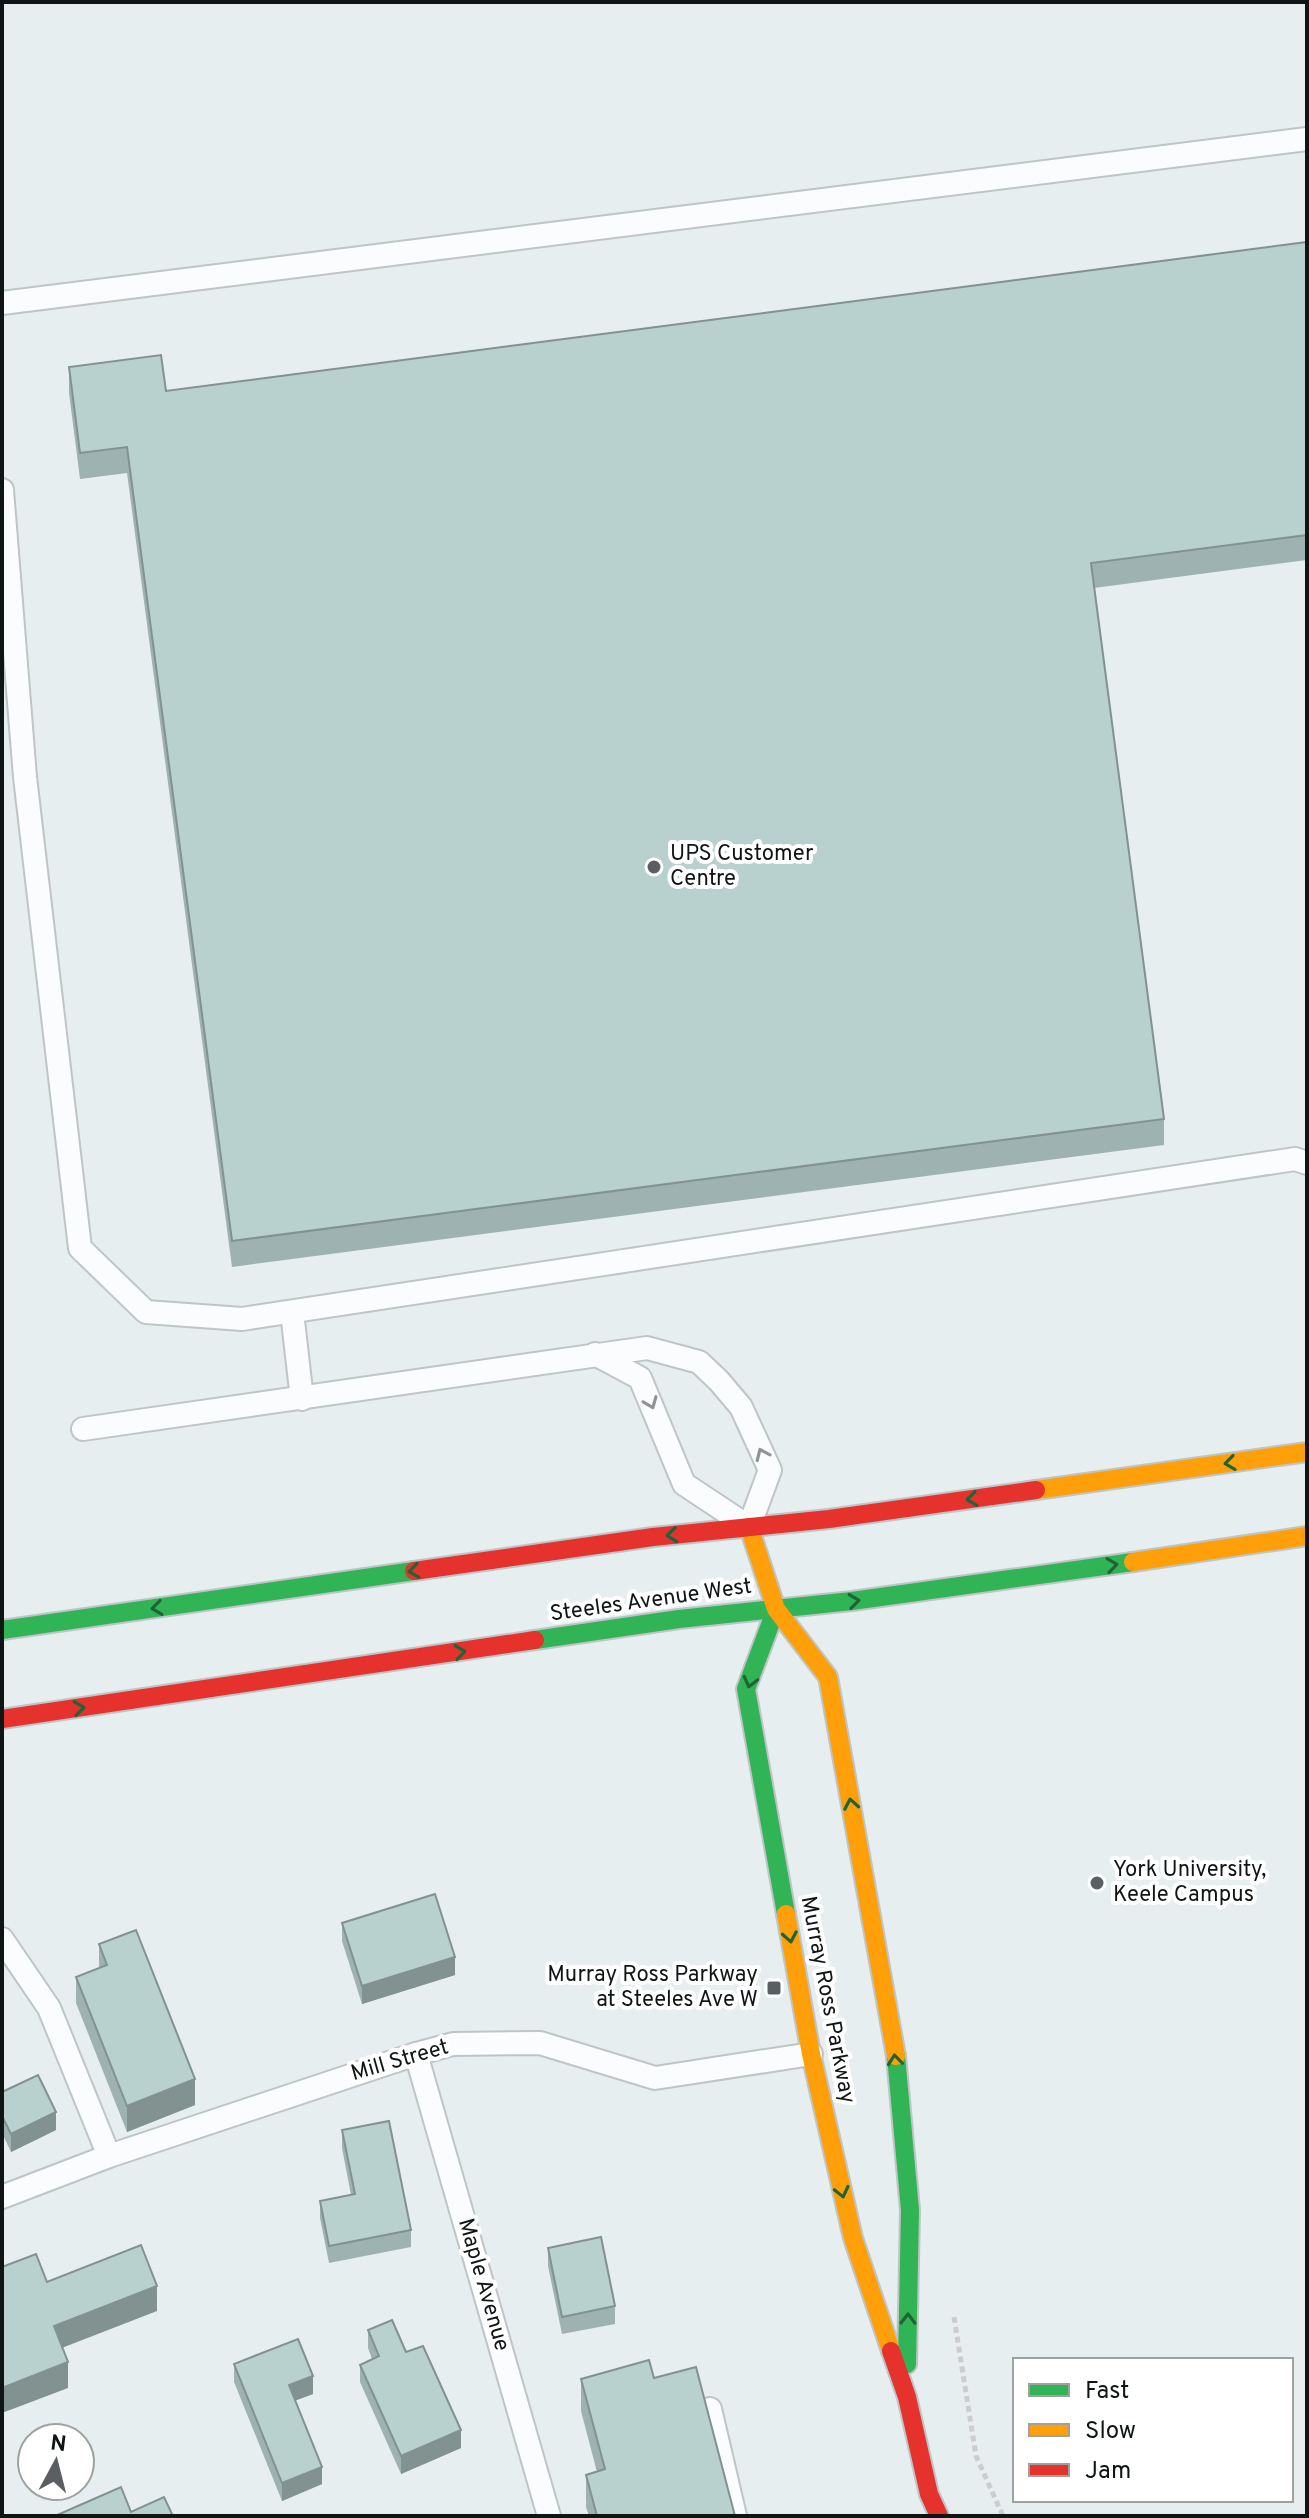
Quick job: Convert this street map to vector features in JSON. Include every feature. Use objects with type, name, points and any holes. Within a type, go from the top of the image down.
[{"type":"main road","points":[[2,1630],[653,1537],[845,1517],[1307,1452]]},
{"type":"main road","name":"Murray Ross Parkway","points":[[749,1527],[776,1609],[828,1677],[895,2049],[910,2210],[907,2397]]},
{"type":"main road","name":"Steeles Avenue West","points":[[2,1719],[679,1619],[852,1601],[1307,1536]]},
{"type":"main road","name":"Murray Ross Parkway","points":[[776,1609],[746,1689],[811,2054],[853,2238],[907,2397],[929,2494],[939,2516]]},
{"type":"lane","points":[[2,303],[1307,139]]},
{"type":"lane","points":[[2,490],[25,777],[80,1248],[146,1312],[242,1319],[1295,1159],[1307,1163]]},
{"type":"lane","points":[[292,1312],[302,1399]]},
{"type":"lane","points":[[83,1429],[595,1354],[647,1348],[699,1362],[741,1407],[770,1470],[749,1527],[684,1484],[640,1378],[595,1354]]},
{"type":"lane","points":[[2,1939],[49,2008],[109,2156]]},
{"type":"lane","name":"Mill Street","points":[[2,2197],[109,2156],[453,2044],[540,2043],[655,2078],[811,2054]]},
{"type":"lane","name":"Maple Avenue","points":[[416,2054],[549,2516]]},
{"type":"lane","points":[[710,2409],[735,2516]]},
{"type":"building","name":"UPS Customer Centre","points":[[1307,242],[1307,535],[1091,563],[1164,1119],[232,1241],[127,447],[80,453],[69,367],[161,355],[166,391]]},
{"type":"building","points":[[435,1894],[455,1957],[362,1986],[342,1923]]},
{"type":"building","points":[[136,1930],[195,2079],[127,2106],[76,1977],[107,1965],[99,1944]]},
{"type":"building","points":[[38,2075],[56,2112],[11,2134],[2,2116],[2,2092]]},
{"type":"building","points":[[389,2121],[411,2230],[329,2246],[320,2201],[355,2194],[342,2130]]},
{"type":"building","points":[[601,2237],[615,2306],[562,2317],[548,2248]]},
{"type":"building","points":[[141,2245],[157,2286],[54,2326],[68,2362],[2,2388],[2,2267],[36,2254],[47,2282]]},
{"type":"building","points":[[392,2320],[406,2352],[423,2346],[461,2430],[401,2456],[360,2365],[379,2356],[368,2330]]},
{"type":"building","points":[[298,2339],[313,2376],[289,2385],[322,2467],[282,2483],[234,2364]]},
{"type":"building","points":[[649,2360],[654,2378],[696,2367],[735,2516],[597,2516],[586,2475],[605,2469],[581,2379]]},
{"type":"building","points":[[121,2487],[131,2512],[164,2497],[173,2516],[55,2516],[87,2502],[96,2502],[96,2498]]},
{"type":"traffic: fast","points":[[535,1640],[1133,1562]]},
{"type":"traffic: fast","points":[[2,1630],[414,1571]]},
{"type":"traffic: fast","points":[[776,1609],[746,1689],[786,1914]]},
{"type":"traffic: fast","points":[[896,2056],[910,2210],[907,2364]]},
{"type":"traffic: slow","points":[[1036,1490],[1307,1452]]},
{"type":"traffic: slow","points":[[749,1527],[776,1609],[828,1677],[896,2056]]},
{"type":"traffic: slow","points":[[1133,1562],[1307,1536]]},
{"type":"traffic: slow","points":[[786,1914],[811,2054],[853,2238],[891,2351]]},
{"type":"traffic: jam","points":[[414,1571],[653,1537],[829,1519],[1036,1490]]},
{"type":"traffic: jam","points":[[2,1719],[535,1640]]},
{"type":"traffic: jam","points":[[891,2351],[907,2397],[929,2494],[939,2516]]},
{"type":"place","name":"UPS Customer Centre","points":[[654,867]]},
{"type":"place","name":"York University, Keele Campus","points":[[1097,1883]]},
{"type":"place","name":"Murray Ross Parkway at Steeles Ave W","points":[[774,1988]]}]
